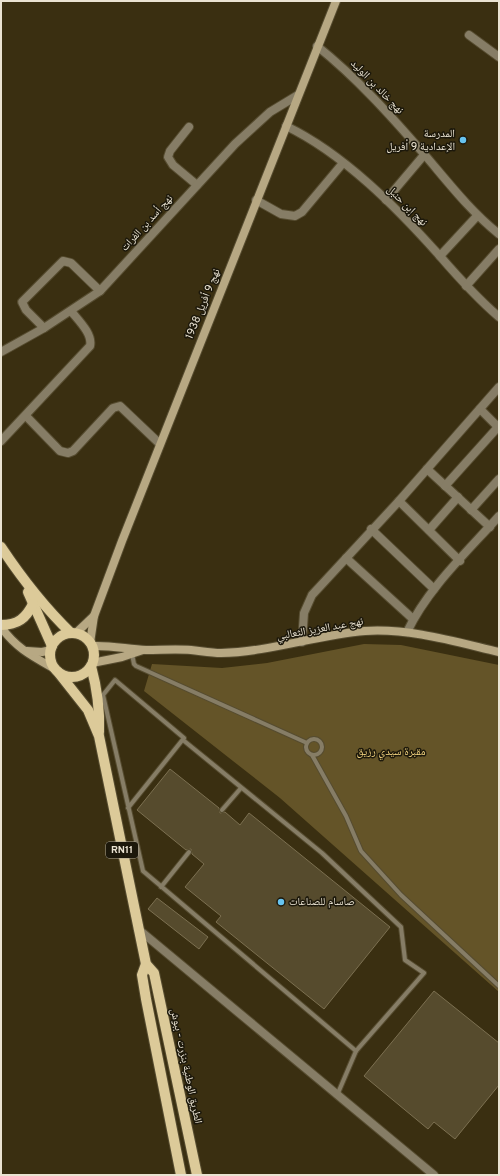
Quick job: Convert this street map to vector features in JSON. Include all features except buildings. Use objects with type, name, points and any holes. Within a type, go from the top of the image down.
[{"type":"main road","name":"RN11","points":[[1,547],[23,581],[51,614],[73,634],[86,639],[91,645],[94,655],[92,665]]},
{"type":"main road","name":"RN11","points":[[23,581],[52,648],[50,657],[56,670]]},
{"type":"main road","points":[[1,626],[13,624],[22,620],[33,604]]},
{"type":"main road","points":[[52,648],[58,638],[73,634]]},
{"type":"main road","points":[[56,670],[66,676],[75,677],[84,673],[92,665]]},
{"type":"main road","name":"الطريق الوطنية بنزرت - ببوش","points":[[92,665],[98,704],[99,736],[138,929],[146,964],[154,973],[197,1175]]},
{"type":"main road","name":"الطريق الوطنية بنزرت - ببوش","points":[[56,670],[88,710],[99,736]]},
{"type":"main road","name":"الطريق الوطنية بنزرت - ببوش","points":[[146,964],[142,974],[146,999],[182,1175]]},
{"type":"street","name":"نهج 9 أفريل 1938","points":[[94,616],[256,200],[336,1]]},
{"type":"street","points":[[469,34],[499,57]]},
{"type":"street","name":"نهج خالد بن الوليد","points":[[317,46],[362,86],[477,216],[499,234]]},
{"type":"street","name":"نهج أسد بن الفرات","points":[[1,352],[44,328],[100,291],[235,144],[270,112],[298,95]]},
{"type":"street","name":"نهج إبن حنبل","points":[[286,126],[315,142],[343,163],[386,200],[440,256],[466,286],[499,317]]},
{"type":"street","points":[[189,127],[170,151],[168,157],[173,165],[197,185]]},
{"type":"street","points":[[386,200],[424,155]]},
{"type":"street","points":[[256,200],[281,214],[295,216],[302,212],[343,163]]},
{"type":"street","points":[[440,256],[477,216]]},
{"type":"street","points":[[466,286],[499,249]]},
{"type":"street","points":[[44,328],[26,310],[22,302],[63,261],[71,263],[100,291]]},
{"type":"street","points":[[1,441],[90,346],[91,342],[87,333],[71,311]]},
{"type":"street","points":[[302,642],[303,619],[307,604],[320,585],[371,529],[399,501],[499,387]]},
{"type":"street","points":[[26,416],[60,451],[68,453],[73,451],[113,408],[120,406],[160,444]]},
{"type":"street","points":[[445,486],[499,427],[480,409]]},
{"type":"street","points":[[426,469],[490,527]]},
{"type":"street","points":[[471,510],[499,479]]},
{"type":"street","points":[[428,530],[458,497]]},
{"type":"street","points":[[399,501],[460,561]]},
{"type":"street","points":[[407,632],[413,619],[434,589],[499,516]]},
{"type":"street","points":[[371,529],[434,589]]},
{"type":"street","points":[[346,558],[413,619]]},
{"type":"street","points":[[73,634],[94,616]]},
{"type":"street","points":[[94,616],[91,645],[123,646],[144,650]]},
{"type":"street","points":[[1,626],[9,638],[22,650],[56,670]]},
{"type":"street","name":"نهج عبد العزيز الثعالبي","points":[[144,650],[191,650],[220,653],[250,652],[365,631],[407,632],[499,652]]},
{"type":"street","points":[[22,650],[42,652],[52,648]]},
{"type":"street","points":[[92,665],[144,650]]},
{"type":"street","points":[[138,929],[338,1093],[434,1175]]},
{"type":"lane","points":[[132,654],[134,664],[136,666],[307,743]]},
{"type":"lane","points":[[338,1093],[356,1051],[424,973],[405,960],[401,927],[322,853],[183,740],[184,738],[115,680],[103,696],[143,871],[356,1051]]},
{"type":"lane","points":[[307,743],[313,738],[321,742],[321,752],[312,755]]},
{"type":"lane","points":[[128,808],[183,740]]},
{"type":"lane","points":[[307,743],[307,751],[312,755],[346,816],[361,850],[400,895],[499,986]]},
{"type":"lane","points":[[222,810],[241,788]]},
{"type":"lane","points":[[162,887],[189,852]]},
{"type":"green space","name":"مقبرة سيدي رزيق","points":[[364,644],[401,645],[499,665],[499,992],[280,798],[144,691],[152,664],[222,668],[267,663]]},
{"type":"place","name":"المدرسة الإعدادية 9 أفريل","points":[[463,140]]},
{"type":"place","name":"صاسام للصناعات","points":[[281,902]]}]
